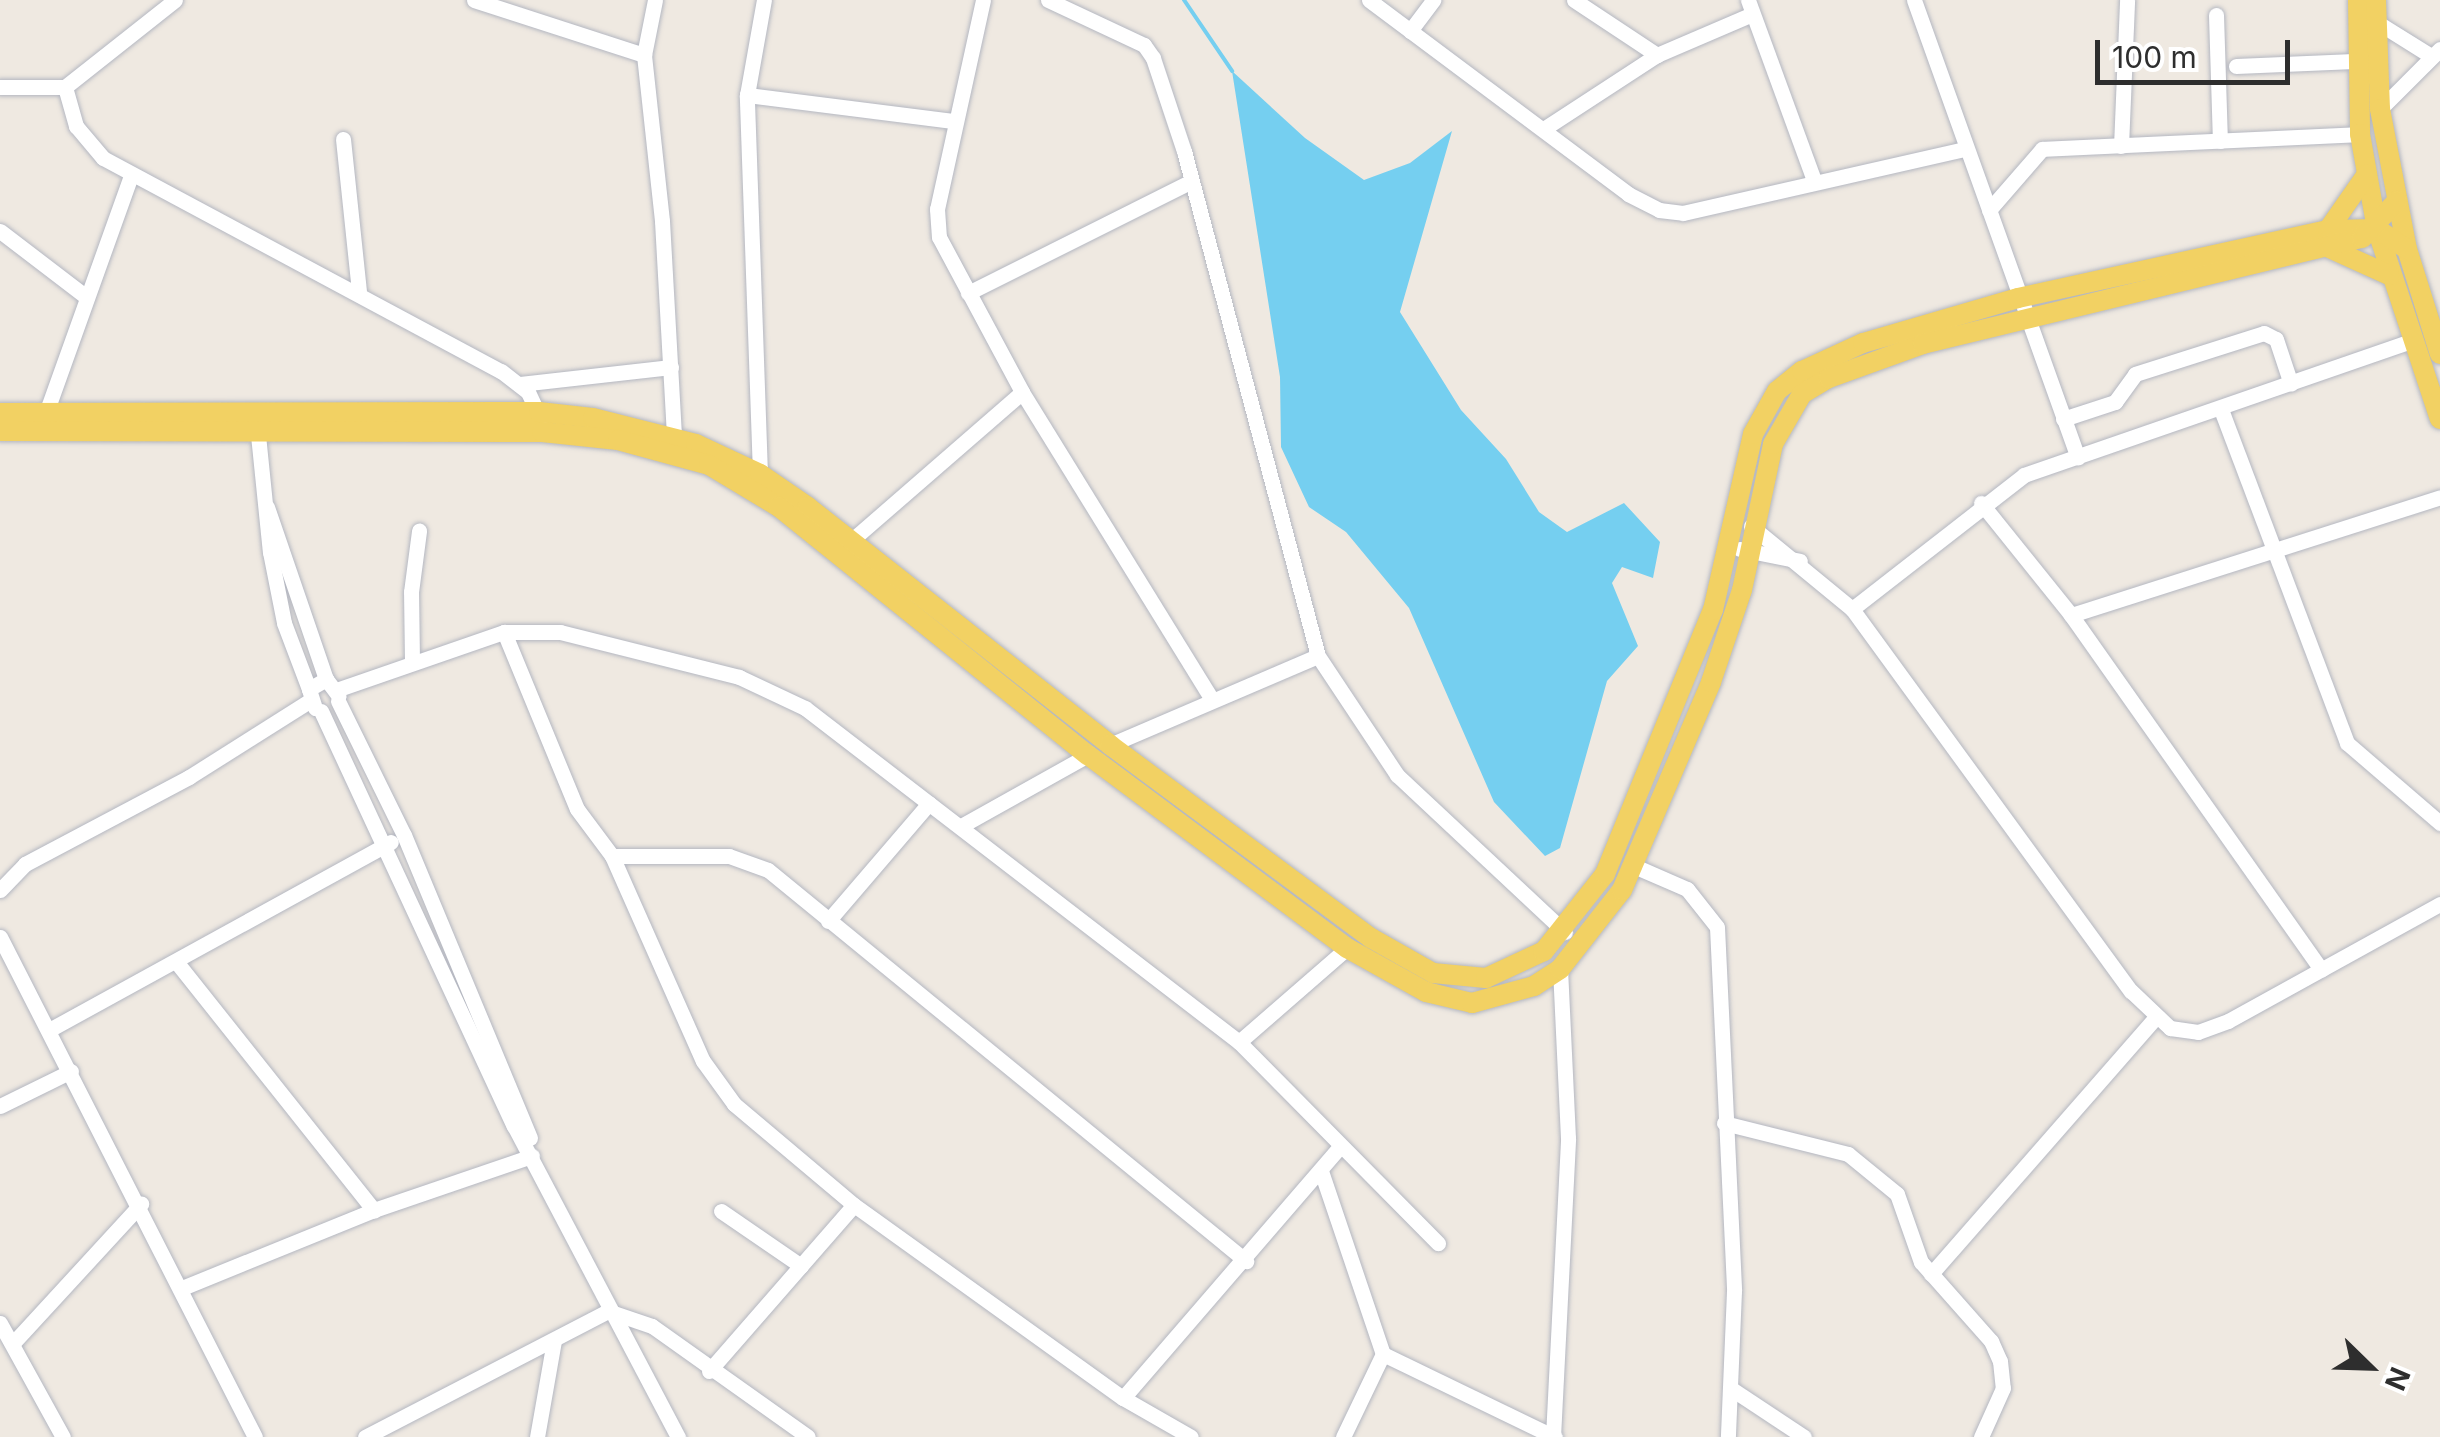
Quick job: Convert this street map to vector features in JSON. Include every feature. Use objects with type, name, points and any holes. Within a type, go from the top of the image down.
[{"type":"main road","points":[[2358,0],[2354,61],[2360,134],[2376,229],[2409,342],[2440,419]]},
{"type":"main road","points":[[2376,10],[2380,108],[2397,201],[2407,249],[2432,312],[2440,354]]},
{"type":"main road","points":[[2328,239],[2367,174]]},
{"type":"main road","points":[[0,430],[257,423],[541,422],[674,436],[760,474],[852,540],[1313,910],[1347,948],[1392,977],[1450,1000],[1495,1000],[1534,986],[1560,970],[1602,923],[1634,866],[1711,682],[1739,549],[1732,521],[1756,426],[1788,382],[1837,352],[2376,229],[2397,201]]},
{"type":"main road","points":[[2376,229],[2407,249]]},
{"type":"main road","points":[[2328,239],[2389,275]]},
{"type":"main road","points":[[541,422],[643,446],[743,483],[1088,755],[1313,910],[1409,962],[1458,979],[1516,968],[1565,932],[1614,855],[1739,549],[1754,527],[1779,426],[1815,384],[2022,308]]},
{"type":"main road","points":[[0,413],[257,423]]},
{"type":"street","points":[[0,86],[65,87],[175,0]]},
{"type":"street","points":[[474,0],[644,55]]},
{"type":"street","points":[[655,0],[644,55],[672,367],[674,436]]},
{"type":"street","points":[[760,474],[747,95],[764,0]]},
{"type":"street","points":[[983,0],[953,122],[938,223],[968,293],[1022,392],[1211,698]]},
{"type":"street","points":[[1048,0],[1144,45],[1192,182],[1318,656],[1397,775],[1565,932]]},
{"type":"street","points":[[1369,0],[1546,128],[1628,194],[1668,212],[1965,149]]},
{"type":"street","points":[[1410,31],[1433,0]]},
{"type":"street","points":[[1574,0],[1656,55]]},
{"type":"street","points":[[1914,0],[2078,457]]},
{"type":"street","points":[[2121,146],[2127,0]]},
{"type":"street","points":[[1546,128],[1656,55],[1750,7],[1814,180]]},
{"type":"street","points":[[2376,10],[2434,51],[2380,108]]},
{"type":"street","points":[[2216,15],[2220,142]]},
{"type":"street","points":[[2236,66],[2354,61]]},
{"type":"street","points":[[65,87],[86,141],[132,175],[359,290],[520,384],[541,422]]},
{"type":"street","points":[[747,95],[953,122]]},
{"type":"street","points":[[1989,210],[2042,149],[2360,134]]},
{"type":"street","points":[[343,140],[359,290]]},
{"type":"street","points":[[46,413],[132,175]]},
{"type":"street","points":[[968,293],[1192,182]]},
{"type":"street","points":[[0,231],[86,296]]},
{"type":"street","points":[[2064,419],[2115,402],[2135,374],[2264,333],[2276,339],[2290,384]]},
{"type":"street","points":[[1852,608],[1981,503],[2024,476],[2222,412],[2409,342]]},
{"type":"street","points":[[520,384],[672,367]]},
{"type":"street","points":[[852,540],[1022,392]]},
{"type":"street","points":[[2222,412],[2347,743],[2440,823]]},
{"type":"street","points":[[257,423],[284,622],[313,700],[608,1311],[678,1437]]},
{"type":"street","points":[[2071,615],[2440,497]]},
{"type":"street","points":[[1981,503],[2071,615],[2321,970]]},
{"type":"street","points":[[267,507],[334,690],[404,835],[527,1128],[532,1156]]},
{"type":"street","points":[[1732,521],[1754,527],[1800,561],[1852,608],[2154,1019],[2181,1031],[2210,1028],[2440,904]]},
{"type":"street","points":[[412,661],[411,592],[419,530]]},
{"type":"street","points":[[1739,549],[1800,561]]},
{"type":"street","points":[[0,890],[25,864],[189,777],[334,690],[504,632],[560,632],[740,677],[804,708],[1239,1042],[1338,1148],[1438,1243]]},
{"type":"street","points":[[504,632],[577,809],[612,856],[702,1061],[734,1104],[854,1206],[1124,1398],[1190,1437]]},
{"type":"street","points":[[1110,746],[1211,698],[1318,656]]},
{"type":"street","points":[[313,700],[334,690]]},
{"type":"street","points":[[961,826],[1088,755]]},
{"type":"street","points":[[828,921],[929,803]]},
{"type":"street","points":[[49,1030],[178,964],[404,835]]},
{"type":"street","points":[[612,856],[746,860],[828,921],[1246,1261]]},
{"type":"street","points":[[1634,866],[1687,889],[1717,927],[1733,1390],[1728,1437]]},
{"type":"street","points":[[0,937],[141,1204],[255,1437]]},
{"type":"street","points":[[1239,1042],[1347,948]]},
{"type":"street","points":[[178,964],[374,1210]]},
{"type":"street","points":[[1383,1354],[1553,1437],[1567,1196],[1565,1003],[1560,970]]},
{"type":"street","points":[[1534,986],[1565,1003]]},
{"type":"street","points":[[1931,1274],[2154,1019]]},
{"type":"street","points":[[0,1106],[71,1071]]},
{"type":"street","points":[[1724,1122],[1848,1154],[1897,1194],[1931,1274],[1991,1341],[2000,1361],[2003,1388],[1981,1437]]},
{"type":"street","points":[[1124,1398],[1246,1261],[1338,1148]]},
{"type":"street","points":[[182,1288],[374,1210],[532,1156]]},
{"type":"street","points":[[1321,1170],[1383,1354],[1343,1437]]},
{"type":"street","points":[[14,1342],[141,1204]]},
{"type":"street","points":[[710,1371],[854,1206]]},
{"type":"street","points":[[721,1211],[801,1266]]},
{"type":"street","points":[[365,1437],[608,1311],[652,1326],[710,1371],[808,1437]]},
{"type":"street","points":[[0,1322],[63,1437]]},
{"type":"street","points":[[537,1437],[554,1342]]},
{"type":"street","points":[[1733,1390],[1804,1437]]},
{"type":"water","points":[[1232,71],[1305,138],[1364,180],[1410,163],[1452,131],[1400,312],[1461,410],[1506,459],[1539,512],[1567,532],[1624,503],[1660,542],[1653,578],[1622,567],[1612,583],[1638,646],[1607,681],[1560,848],[1545,856],[1494,802],[1409,608],[1346,532],[1309,507],[1281,447],[1280,377]]},
{"type":"waterway","points":[[1184,0],[1232,71]]}]
